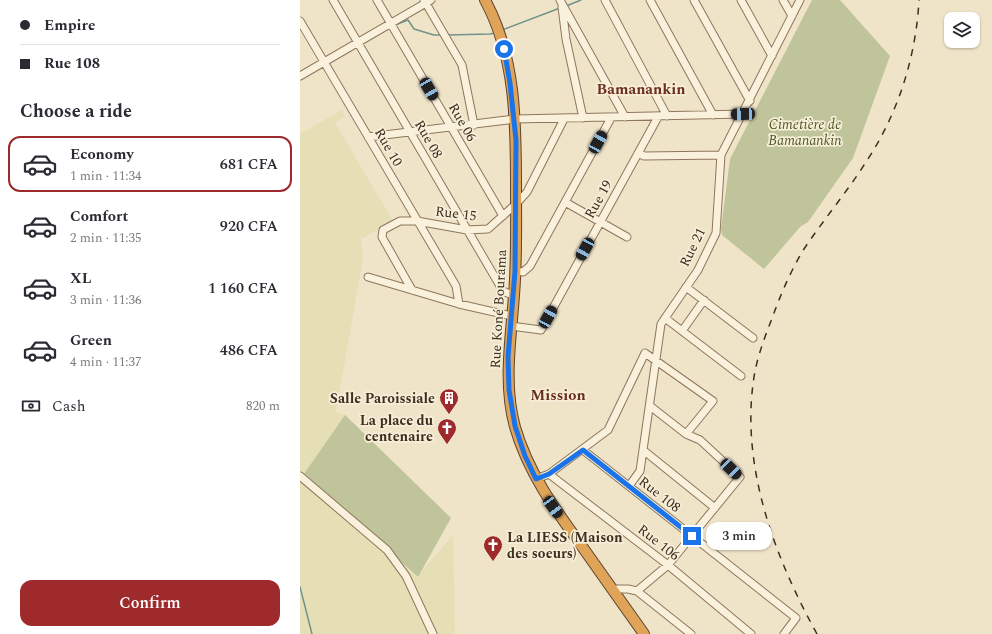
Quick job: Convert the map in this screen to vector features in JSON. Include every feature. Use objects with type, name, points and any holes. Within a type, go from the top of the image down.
[{"type":"highway","name":"Rue Koné Bourama","points":[[485,0],[500,31],[515,119],[515,271],[508,375],[511,407],[515,426],[525,456],[536,479],[553,507],[644,634]]},
{"type":"street","name":"Rue 08","points":[[333,0],[503,291],[514,296]]},
{"type":"street","name":"Rue 06","points":[[377,0],[503,216]]},
{"type":"street","points":[[605,0],[667,116]]},
{"type":"street","points":[[650,0],[713,115]]},
{"type":"street","points":[[694,0],[750,101]]},
{"type":"street","points":[[741,0],[772,56]]},
{"type":"street","points":[[783,0],[792,16]]},
{"type":"street","name":"Rue 21","points":[[629,486],[640,471],[657,361],[661,324],[698,270],[716,233],[722,155],[800,0]]},
{"type":"street","points":[[300,76],[427,1],[462,65],[474,125]]},
{"type":"street","points":[[562,2],[626,117]]},
{"type":"street","points":[[562,2],[566,39],[583,118]]},
{"type":"street","name":"Rue 10","points":[[300,21],[456,286],[459,304]]},
{"type":"street","points":[[368,137],[452,128],[515,119],[743,114]]},
{"type":"street","name":"Rue 19","points":[[511,321],[541,330],[658,116]]},
{"type":"street","points":[[515,271],[523,272],[530,266],[611,118]]},
{"type":"street","name":"Rue 15","points":[[412,290],[382,237],[383,230],[400,221],[417,221],[467,230],[488,229],[527,192],[564,119]]},
{"type":"street","points":[[638,153],[644,156],[722,155]]},
{"type":"street","points":[[564,202],[627,237]]},
{"type":"street","points":[[368,277],[511,321]]},
{"type":"street","points":[[686,287],[753,338]]},
{"type":"street","points":[[682,331],[704,300]]},
{"type":"street","points":[[665,318],[741,376]]},
{"type":"street","points":[[536,479],[549,474],[608,430],[646,353],[713,401],[686,434]]},
{"type":"street","points":[[637,591],[668,565],[740,477],[700,440],[686,434],[650,406]]},
{"type":"street","name":"Rue 108","points":[[583,450],[796,618],[784,634]]},
{"type":"street","points":[[643,450],[715,508]]},
{"type":"street","name":"Rue 106","points":[[549,474],[668,565],[751,634]]},
{"type":"street","points":[[300,476],[387,550],[406,576],[433,634]]},
{"type":"street","points":[[612,589],[628,589],[637,591],[691,634]]},
{"type":"shaded area","points":[[342,110],[345,116],[335,123],[393,221],[361,239],[363,258],[336,412],[345,415],[305,474],[417,577],[453,535],[455,632],[453,634],[300,634],[300,134]]},
{"type":"green space","name":"Cimetière de Bamanankin","points":[[812,0],[840,0],[890,56],[853,158],[808,222],[800,227],[764,269],[722,235],[721,229],[730,159]]},
{"type":"green space","points":[[345,415],[451,518],[418,577],[304,474]]},
{"type":"waterway","points":[[566,6],[581,0]]},
{"type":"waterway","points":[[502,30],[560,8]]},
{"type":"waterway","points":[[395,25],[408,20],[414,29],[434,35],[441,35]]},
{"type":"waterway","points":[[447,35],[495,33]]},
{"type":"waterway","points":[[306,76],[313,72]]},
{"type":"waterway","points":[[300,587],[312,634]]},
{"type":"railway","points":[[817,634],[787,574],[764,510],[752,444],[751,410],[755,370],[766,335],[794,266],[804,249],[866,162],[877,144],[896,105],[914,43],[919,0]]},
{"type":"place","name":"Salle Paroissiale","points":[[449,415]]},
{"type":"place","name":"La place du centenaire","points":[[447,445]]},
{"type":"place","name":"La LIESS (Maison des soeurs)","points":[[493,562]]},
{"type":"district","name":"Bamanankin","points":[[641,89]]},
{"type":"district","name":"Mission","points":[[558,395]]},
{"type":"route","points":[[504,49],[515,119],[516,140],[515,271],[508,357],[508,375],[511,407],[515,426],[525,456],[536,479],[549,474],[583,450],[692,536]]}]
